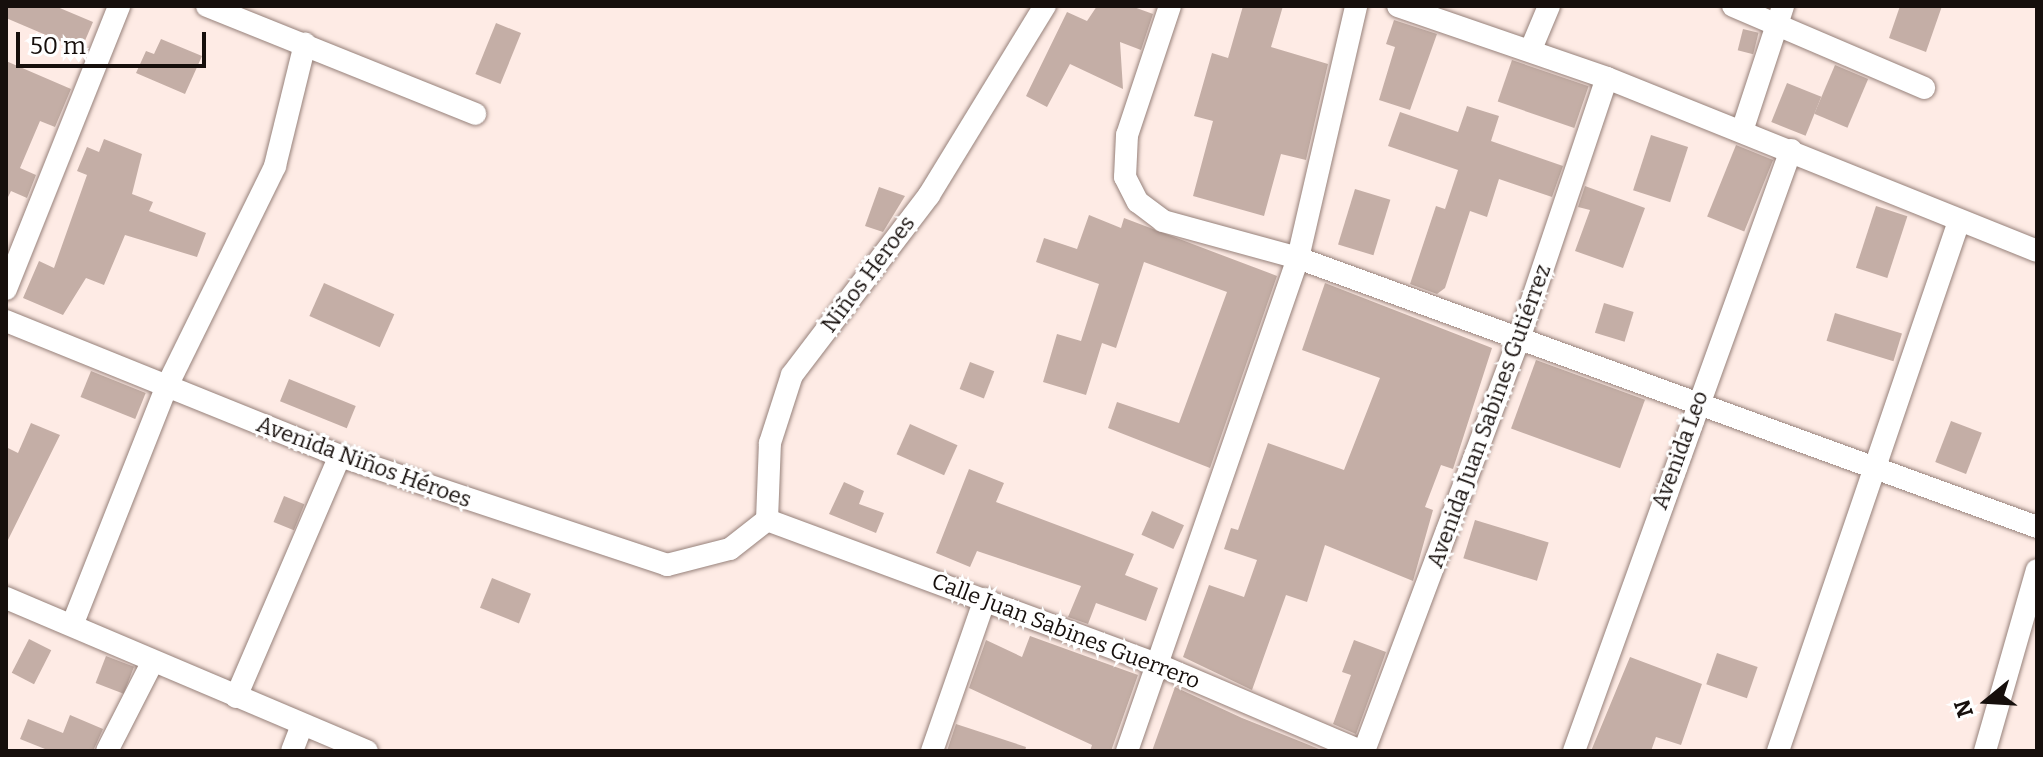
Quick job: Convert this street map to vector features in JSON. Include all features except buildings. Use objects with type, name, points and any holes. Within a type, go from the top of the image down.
[{"type":"street","points":[[6,289],[119,6]]},
{"type":"street","points":[[207,6],[475,114]]},
{"type":"street","name":"Niños Heroes","points":[[767,520],[770,443],[792,375],[929,195],[1045,6]]},
{"type":"street","points":[[1170,6],[1127,135],[1125,177],[1138,202],[1163,221],[1298,258],[1520,336],[1696,404],[2037,527]]},
{"type":"street","points":[[1127,751],[1298,258],[1356,6]]},
{"type":"street","points":[[1398,6],[1531,49],[1607,78],[2037,251]]},
{"type":"street","points":[[1531,49],[1549,6]]},
{"type":"street","points":[[1733,6],[1780,15],[1924,88]]},
{"type":"street","points":[[1742,131],[1780,15]]},
{"type":"street","points":[[73,623],[166,388],[275,166],[305,44]]},
{"type":"street","name":"Avenida Juan Sabines Gutiérrez","points":[[1363,751],[1520,336],[1607,78]]},
{"type":"street","name":"Avenida Leo","points":[[1574,751],[1696,404],[1791,150]]},
{"type":"street","points":[[1778,751],[1872,465],[1947,270],[1959,221]]},
{"type":"street","name":"Avenida Niños Héroes","points":[[6,321],[340,456],[667,565],[730,549],[767,520]]},
{"type":"street","points":[[236,697],[340,456]]},
{"type":"street","name":"Calle Juan Sabines Guerrero","points":[[767,520],[1159,665],[1363,751]]},
{"type":"street","points":[[1985,751],[2037,570]]},
{"type":"street","points":[[6,598],[73,623],[153,661],[367,751]]},
{"type":"street","points":[[932,751],[985,599]]},
{"type":"street","points":[[107,751],[153,661]]},
{"type":"street","points":[[292,751],[302,725]]}]
